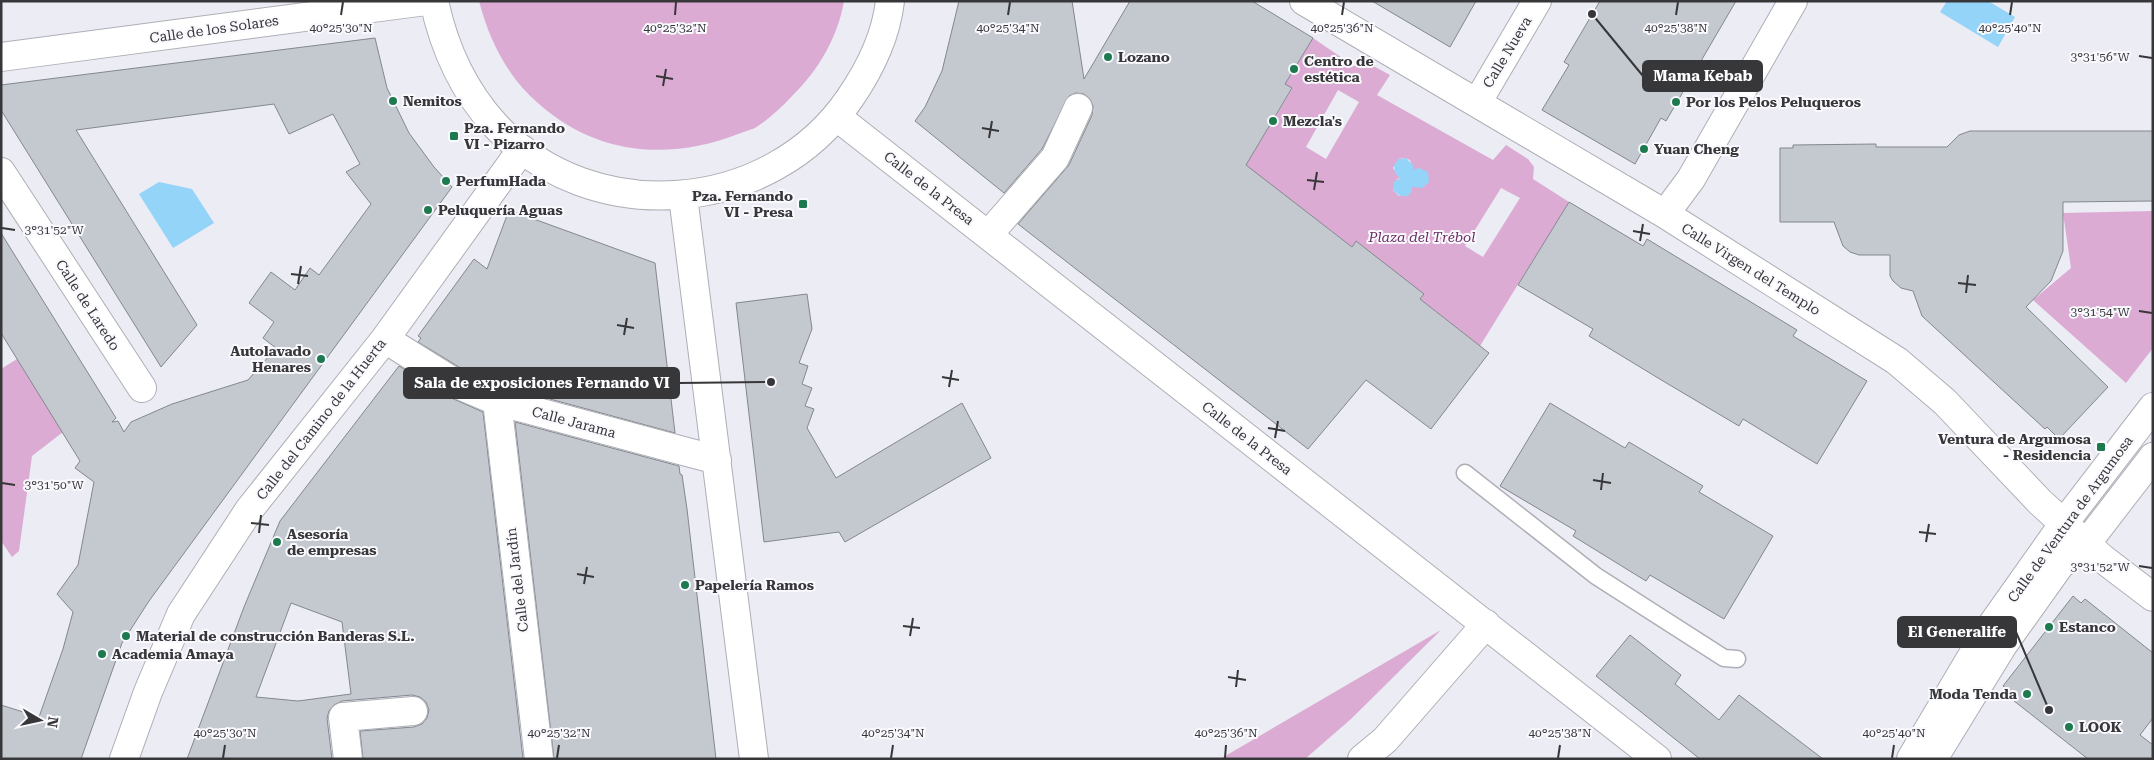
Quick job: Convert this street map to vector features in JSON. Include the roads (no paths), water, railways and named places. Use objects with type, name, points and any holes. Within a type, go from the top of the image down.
[{"type":"street","name":"Calle de los Solares","points":[[1,57],[426,1]]},
{"type":"street","points":[[434,1],[442,34],[455,68],[473,98],[496,126],[522,149],[561,173],[604,189],[656,196],[683,196],[706,193],[736,184],[764,173],[816,139],[837,117],[868,70],[888,18],[890,1]]},
{"type":"street","name":"Calle Nueva","points":[[1477,103],[1537,1]]},
{"type":"street","points":[[1665,214],[1691,179],[1793,1]]},
{"type":"street","name":"Calle Virgen del Templo","points":[[1309,2],[1665,214],[1897,361],[1945,402],[2040,502],[2086,544],[2153,597]]},
{"type":"street","points":[[988,235],[1055,158],[1078,108]]},
{"type":"street","name":"Calle de la Presa","points":[[837,117],[1657,759]]},
{"type":"street","name":"Calle del Camino de la Huerta","points":[[124,759],[148,692],[181,614],[249,510],[385,339],[522,149]]},
{"type":"street","name":"Calle de Laredo","points":[[1,172],[142,388]]},
{"type":"street","points":[[683,196],[754,759]]},
{"type":"street","name":"Calle Jarama","points":[[385,339],[457,384],[496,401],[717,460]]},
{"type":"street","name":"Calle del Jardín","points":[[496,401],[539,759]]},
{"type":"street","name":"Calle de Ventura de Argumosa","points":[[1911,759],[1984,636],[2064,523],[2153,407]]},
{"type":"street","name":"Calle de Ventura de Argumosa","points":[[1933,759],[2002,645],[2060,566],[2086,544],[2153,457]]},
{"type":"street","points":[[1362,759],[1385,740],[1486,624]]},
{"type":"street","points":[[348,759],[343,717],[413,710]]},
{"type":"lane","points":[[1465,473],[1596,576],[1724,658],[1737,659]]},
{"type":"water","points":[[1947,1],[1988,1],[2015,17],[1998,47],[1940,12]]},
{"type":"water","points":[[1406,158],[1413,165],[1413,170],[1419,168],[1428,172],[1429,182],[1422,188],[1412,187],[1412,191],[1408,196],[1400,196],[1393,190],[1394,182],[1400,178],[1395,173],[1394,165],[1399,159]]},
{"type":"water","points":[[159,182],[192,189],[214,223],[173,248],[139,194]]},
{"type":"place","name":"Mama Kebab","points":[[1592,14]]},
{"type":"place","name":"Lozano","points":[[1108,57]]},
{"type":"place","name":"Centro de estética","points":[[1294,69]]},
{"type":"place","name":"Nemitos","points":[[393,101]]},
{"type":"place","name":"Por los Pelos Peluqueros","points":[[1676,102]]},
{"type":"place","name":"Mezcla's","points":[[1273,121]]},
{"type":"place","name":"Pza. Fernando VI - Pizarro","points":[[454,136]]},
{"type":"place","name":"Yuan Cheng","points":[[1644,149]]},
{"type":"place","name":"PerfumHada","points":[[446,181]]},
{"type":"place","name":"Pza. Fernando VI - Presa","points":[[803,204]]},
{"type":"place","name":"Peluquería Aguas","points":[[428,210]]},
{"type":"place","name":"Autolavado Henares","points":[[321,359]]},
{"type":"place","name":"Sala de exposiciones Fernando VI","points":[[771,382]]},
{"type":"place","name":"Ventura de Argumosa - Residencia","points":[[2101,447]]},
{"type":"place","name":"Asesoría de empresas","points":[[277,542]]},
{"type":"place","name":"Papelería Ramos","points":[[685,585]]},
{"type":"place","name":"Estanco","points":[[2049,627]]},
{"type":"place","name":"Material de construcción Banderas S.L.","points":[[126,636]]},
{"type":"place","name":"Academia Amaya","points":[[102,654]]},
{"type":"place","name":"Moda Tenda","points":[[2027,694]]},
{"type":"place","name":"El Generalife","points":[[2049,710]]},
{"type":"place","name":"LOOK","points":[[2069,727]]},
{"type":"park label","name":"Plaza del Trébol","points":[[1422,237]]}]
